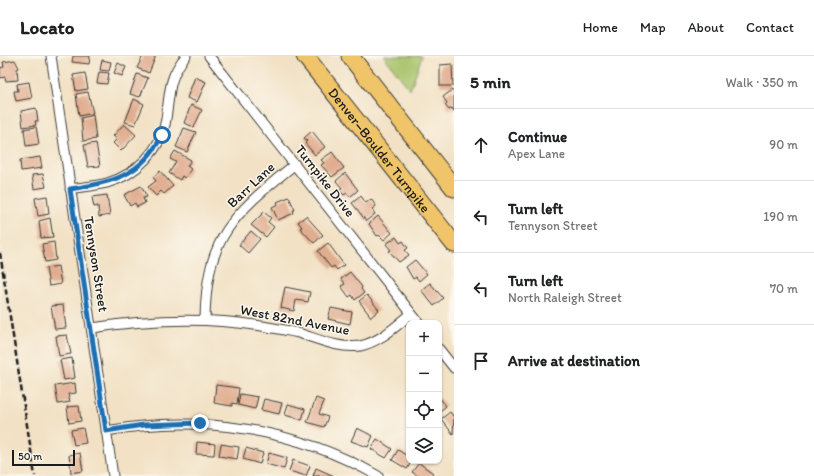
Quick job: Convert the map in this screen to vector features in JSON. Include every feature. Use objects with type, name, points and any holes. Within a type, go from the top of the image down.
[{"type":"highway","name":"Denver–Boulder Turnpike","points":[[305,56],[454,244]]},
{"type":"highway","points":[[350,56],[454,188]]},
{"type":"street","name":"Tennyson Street","points":[[51,56],[113,476]]},
{"type":"street","points":[[70,189],[104,184],[119,178],[135,169],[148,156],[158,143],[165,127],[171,80],[178,65],[186,56]]},
{"type":"street","name":"Turnpike Drive","points":[[210,56],[416,320]]},
{"type":"street","name":"Barr Lane","points":[[205,320],[207,283],[210,268],[219,243],[227,229],[253,198],[295,164]]},
{"type":"street","name":"West 82nd Avenue","points":[[92,328],[161,320],[205,320],[263,326],[297,333],[330,343],[355,346],[367,344],[381,338],[411,314]]},
{"type":"street","points":[[442,353],[454,368]]},
{"type":"street","points":[[106,431],[161,424],[200,423],[235,426],[289,438],[319,448],[378,476]]},
{"type":"green space","points":[[384,56],[422,56],[410,90]]},
{"type":"building","points":[[73,56],[90,56],[89,64],[72,62]]},
{"type":"building","points":[[143,56],[155,56],[149,73],[137,68]]},
{"type":"building","points":[[15,60],[19,68],[17,69],[18,80],[6,81],[5,77],[0,78],[0,68],[4,67],[3,62]]},
{"type":"building","points":[[102,60],[111,62],[109,71],[100,70]]},
{"type":"building","points":[[118,63],[126,67],[122,76],[114,73]]},
{"type":"building","points":[[452,64],[453,86],[440,86],[440,65]]},
{"type":"building","points":[[99,72],[109,73],[107,84],[97,83]]},
{"type":"building","points":[[85,73],[88,89],[76,91],[73,75]]},
{"type":"building","points":[[137,74],[148,78],[140,97],[130,94]]},
{"type":"building","points":[[195,77],[206,82],[197,102],[187,98]]},
{"type":"building","points":[[29,82],[32,98],[16,101],[14,91],[18,91],[17,84]]},
{"type":"building","points":[[452,90],[454,93],[454,111],[452,108],[449,110],[445,105],[447,103],[443,97]]},
{"type":"building","points":[[88,92],[93,113],[79,116],[76,94]]},
{"type":"building","points":[[134,99],[144,104],[135,125],[125,122]]},
{"type":"building","points":[[191,105],[202,110],[194,127],[184,123]]},
{"type":"building","points":[[36,108],[38,121],[35,121],[36,125],[23,127],[21,111]]},
{"type":"building","points":[[93,115],[96,139],[83,141],[81,118]]},
{"type":"building","points":[[124,124],[136,135],[121,151],[113,143],[117,139],[113,136]]},
{"type":"building","points":[[36,127],[39,144],[26,146],[24,129]]},
{"type":"building","points":[[184,128],[196,132],[187,152],[176,147]]},
{"type":"building","points":[[312,131],[325,147],[315,155],[305,143],[307,141],[304,138]]},
{"type":"building","points":[[96,143],[100,166],[88,167],[84,145]]},
{"type":"building","points":[[175,151],[191,160],[187,166],[191,169],[185,178],[182,176],[180,180],[169,173],[176,162],[170,159]]},
{"type":"building","points":[[332,152],[344,168],[332,177],[321,165],[324,163],[321,160]]},
{"type":"building","points":[[40,157],[42,168],[21,171],[20,160]]},
{"type":"building","points":[[160,171],[173,186],[164,194],[161,191],[156,196],[148,187],[156,181],[153,177]]},
{"type":"building","points":[[345,173],[358,190],[350,197],[347,193],[344,195],[339,190],[342,188],[336,181]]},
{"type":"building","points":[[43,174],[46,187],[34,189],[32,175]]},
{"type":"building","points":[[141,186],[147,197],[143,198],[145,203],[137,207],[135,203],[130,206],[124,195]]},
{"type":"building","points":[[107,195],[110,215],[99,217],[98,206],[94,207],[92,197]]},
{"type":"building","points":[[47,196],[49,214],[38,216],[35,198]]},
{"type":"building","points":[[361,196],[366,203],[371,199],[376,206],[372,209],[375,214],[366,221],[352,203]]},
{"type":"building","points":[[289,197],[295,210],[293,210],[294,213],[278,220],[272,207],[278,204],[277,202]]},
{"type":"building","points":[[264,212],[271,218],[268,222],[274,227],[266,237],[251,225]]},
{"type":"building","points":[[306,216],[323,235],[314,243],[300,228],[302,227],[298,222]]},
{"type":"building","points":[[378,216],[392,233],[384,240],[379,235],[377,236],[369,224]]},
{"type":"building","points":[[50,218],[53,237],[41,238],[39,221]]},
{"type":"building","points":[[251,231],[260,239],[248,253],[239,245]]},
{"type":"building","points":[[396,237],[400,243],[403,241],[408,248],[405,250],[409,255],[399,262],[389,251],[391,250],[386,244]]},
{"type":"building","points":[[54,242],[56,260],[45,262],[42,244]]},
{"type":"building","points":[[328,243],[344,265],[337,270],[334,266],[331,268],[318,251]]},
{"type":"building","points":[[415,260],[427,274],[419,281],[416,277],[413,279],[406,267]]},
{"type":"building","points":[[58,266],[61,284],[49,286],[46,268]]},
{"type":"building","points":[[350,272],[362,287],[361,289],[364,293],[355,300],[352,295],[349,297],[341,286],[345,284],[341,279]]},
{"type":"building","points":[[430,283],[443,298],[434,306],[421,290]]},
{"type":"building","points":[[285,287],[310,292],[308,302],[296,300],[294,311],[281,308]]},
{"type":"building","points":[[367,295],[379,310],[371,317],[359,301]]},
{"type":"building","points":[[63,305],[66,328],[55,329],[51,306]]},
{"type":"building","points":[[331,308],[352,312],[350,324],[328,319]]},
{"type":"building","points":[[67,335],[71,354],[59,356],[56,336]]},
{"type":"building","points":[[72,358],[75,378],[64,380],[60,360]]},
{"type":"building","points":[[75,383],[76,393],[68,394],[70,402],[58,404],[55,386]]},
{"type":"building","points":[[216,385],[239,388],[237,404],[232,403],[232,406],[214,403]]},
{"type":"building","points":[[240,394],[258,397],[255,409],[238,405]]},
{"type":"building","points":[[316,398],[324,401],[319,414],[328,417],[324,427],[307,422]]},
{"type":"building","points":[[264,399],[282,403],[279,414],[261,410]]},
{"type":"building","points":[[442,401],[446,406],[442,409]]},
{"type":"building","points":[[288,404],[305,409],[302,420],[285,415]]},
{"type":"building","points":[[79,406],[81,421],[69,423],[67,407]]},
{"type":"building","points":[[450,412],[454,417],[453,434],[442,420],[442,418]]},
{"type":"building","points":[[83,428],[86,443],[74,445],[71,430]]},
{"type":"building","points":[[357,428],[373,436],[368,447],[351,441]]},
{"type":"building","points":[[377,439],[392,449],[386,458],[371,449]]},
{"type":"building","points":[[197,442],[215,444],[214,455],[196,454]]},
{"type":"building","points":[[221,444],[239,447],[237,459],[219,456]]},
{"type":"building","points":[[246,448],[263,453],[260,464],[243,459]]},
{"type":"building","points":[[398,450],[406,455],[406,464],[410,464],[407,469],[392,460]]},
{"type":"building","points":[[80,453],[83,471],[71,473],[69,455]]},
{"type":"building","points":[[269,453],[287,458],[284,469],[266,464]]},
{"type":"building","points":[[293,460],[310,466],[306,476],[289,471]]},
{"type":"building","points":[[418,464],[420,464],[433,473],[431,476],[418,476],[412,472]]},
{"type":"building","points":[[316,468],[334,476],[313,476]]},
{"type":"railway","points":[[0,253],[35,476]]},
{"type":"route","points":[[162,135],[154,149],[142,163],[128,174],[108,183],[70,189],[92,328],[106,431],[143,425],[200,423]]}]
